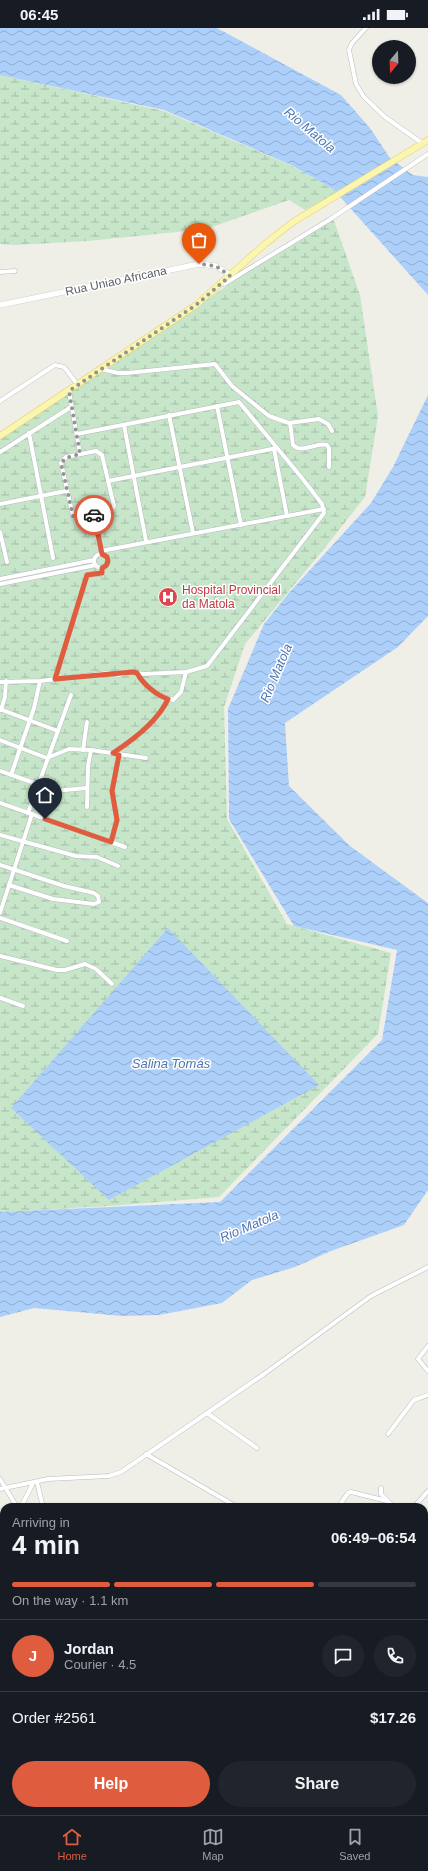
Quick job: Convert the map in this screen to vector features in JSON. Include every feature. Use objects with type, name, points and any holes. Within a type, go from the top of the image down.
[{"type":"main road","points":[[0,436],[196,305],[268,241],[332,198],[428,140]]},
{"type":"main road","name":"Rua Uniao Africana","points":[[0,305],[199,264],[216,266],[230,276]]},
{"type":"street","points":[[366,28],[349,50],[356,84],[364,97],[385,117],[422,143]]},
{"type":"street","points":[[215,289],[338,214],[428,154]]},
{"type":"street","points":[[0,272],[15,271]]},
{"type":"street","points":[[101,369],[118,373],[127,373],[215,364],[232,386],[269,416],[290,423],[319,419],[328,424],[332,431]]},
{"type":"street","points":[[0,401],[55,365],[64,367],[78,385]]},
{"type":"street","points":[[69,391],[80,454]]},
{"type":"street","points":[[0,682],[107,674],[186,672],[203,668],[213,661],[255,602],[322,518],[324,510],[306,484],[242,404],[235,402],[77,434]]},
{"type":"street","points":[[217,406],[240,525]]},
{"type":"street","points":[[0,452],[71,407]]},
{"type":"street","points":[[169,416],[193,533]]},
{"type":"street","points":[[290,423],[292,445],[300,448],[321,444],[327,445],[329,448],[330,466]]},
{"type":"street","points":[[124,424],[146,542]]},
{"type":"street","points":[[29,433],[54,558]]},
{"type":"street","points":[[108,481],[276,448]]},
{"type":"street","points":[[276,448],[287,516]]},
{"type":"street","points":[[96,451],[102,454],[108,481],[114,506],[112,510],[107,513],[78,518],[73,516],[66,491],[61,463],[66,458],[96,451]]},
{"type":"street","points":[[0,504],[66,491]]},
{"type":"street","points":[[0,579],[94,560],[101,552],[146,542],[324,510]]},
{"type":"street","points":[[55,679],[87,575],[100,574],[102,568],[106,566],[108,562],[107,557],[101,552],[94,515]]},
{"type":"street","points":[[0,532],[7,562]]},
{"type":"street","points":[[94,560],[96,566]]},
{"type":"street","points":[[0,584],[96,566],[102,568]]},
{"type":"street","points":[[137,673],[142,682],[149,685],[160,696],[174,700],[179,695],[186,672]]},
{"type":"street","points":[[11,775],[39,692],[40,680]]},
{"type":"street","points":[[6,681],[5,697],[0,709],[58,731]]},
{"type":"street","points":[[0,913],[24,843],[37,785],[71,695]]},
{"type":"street","points":[[113,753],[146,727],[162,711],[168,699]]},
{"type":"street","points":[[83,750],[87,722]]},
{"type":"street","points":[[0,740],[47,758],[65,750],[91,750],[146,758]]},
{"type":"street","points":[[87,807],[88,758],[91,750]]},
{"type":"street","points":[[111,842],[117,820],[112,791],[119,755]]},
{"type":"street","points":[[0,771],[54,790],[87,788]]},
{"type":"street","points":[[0,803],[125,847]]},
{"type":"street","points":[[0,835],[24,843],[76,856],[97,857],[118,866]]},
{"type":"street","points":[[0,865],[94,893],[98,896],[99,902],[94,904],[53,899],[9,885]]},
{"type":"street","points":[[0,895],[5,897]]},
{"type":"street","points":[[0,918],[67,941]]},
{"type":"street","points":[[0,956],[56,970],[64,970],[85,964],[96,969],[112,984]]},
{"type":"street","points":[[0,998],[23,1006]]},
{"type":"street","points":[[2,1488],[57,1478],[116,1474],[264,1374],[371,1296],[428,1267]]},
{"type":"street","points":[[428,1346],[418,1359],[428,1371]]},
{"type":"street","points":[[388,1434],[414,1400],[428,1395]]},
{"type":"street","points":[[207,1413],[257,1448]]},
{"type":"street","points":[[146,1454],[230,1503]]},
{"type":"street","points":[[0,1479],[2,1488],[15,1503]]},
{"type":"street","points":[[23,1503],[35,1482]]},
{"type":"street","points":[[35,1482],[42,1503]]},
{"type":"street","points":[[382,1488],[381,1494],[389,1503]]},
{"type":"street","points":[[341,1503],[348,1493],[351,1492],[387,1501]]},
{"type":"street","points":[[417,1503],[427,1492]]},
{"type":"green space","points":[[0,75],[164,111],[290,165],[333,189],[336,193],[305,210],[289,200],[206,229],[88,241],[15,245],[0,244]]},
{"type":"green space","points":[[332,215],[360,295],[378,416],[365,497],[245,644],[224,707],[227,819],[287,924],[391,953],[378,1034],[219,1197],[110,1206],[0,1212],[0,439]]},
{"type":"water","name":"Rio Matola","points":[[0,28],[217,28],[341,95],[370,128],[390,158],[413,175],[428,177],[428,295],[333,189],[291,165],[164,110],[0,75]]},
{"type":"water","name":"Rio Matola","points":[[428,395],[428,616],[398,647],[285,723],[289,786],[350,846],[428,903],[428,1190],[404,1225],[331,1251],[295,1267],[252,1280],[222,1303],[159,1315],[122,1316],[34,1308],[0,1317],[0,1212],[220,1202],[382,1040],[397,950],[294,926],[229,819],[228,709],[264,624],[288,594],[371,503],[393,467]]},
{"type":"water","name":"Salina Tomás","points":[[168,928],[319,1085],[109,1200],[11,1108]]},
{"type":"way so far","points":[[94,515],[78,518],[73,516],[66,491],[61,463],[66,458],[80,454],[69,391],[196,305],[230,276],[216,266],[199,264]]},
{"type":"place","name":"Hospital Provincial da Matola","points":[[168,597]]},
{"type":"route","points":[[45,819],[111,842],[117,820],[112,791],[119,755],[113,753],[146,727],[162,711],[168,699],[158,695],[149,685],[142,682],[137,673],[133,672],[55,679],[87,575],[102,573],[102,568],[106,566],[108,562],[107,557],[102,554],[94,515]]}]
